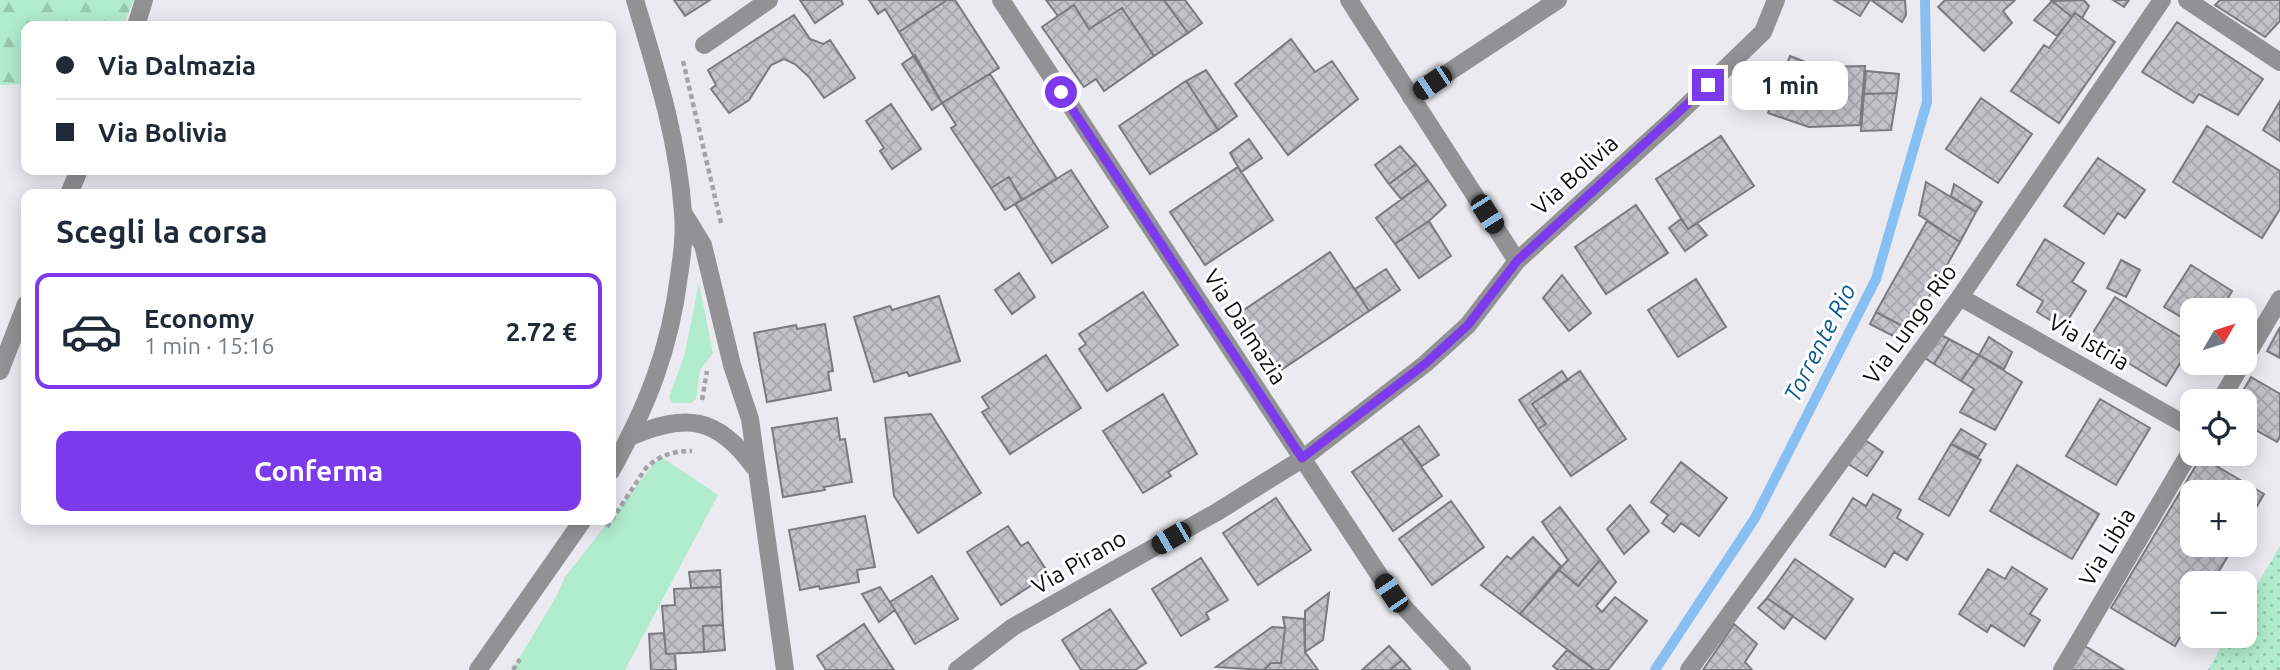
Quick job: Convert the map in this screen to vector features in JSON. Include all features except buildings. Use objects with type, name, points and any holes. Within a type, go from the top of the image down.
[{"type":"street","points":[[138,21],[144,0]]},
{"type":"street","points":[[616,462],[659,372],[671,329],[683,249],[684,214],[677,159],[663,95],[635,0]]},
{"type":"street","points":[[704,45],[769,0]]},
{"type":"street","name":"Via Dalmazia","points":[[1001,0],[1391,593],[1462,670]]},
{"type":"street","points":[[1349,0],[1517,261]]},
{"type":"street","points":[[1412,97],[1558,0]]},
{"type":"street","name":"Via Bolivia","points":[[1302,458],[1425,364],[1459,333],[1517,261],[1672,120],[1763,32],[1776,0]]},
{"type":"street","name":"Via Lungo Rio","points":[[1689,670],[1961,297],[2162,0]]},
{"type":"street","points":[[2196,2],[2280,62]]},
{"type":"street","points":[[684,214],[703,245],[732,365],[750,419],[785,670]]},
{"type":"street","name":"Via Istria","points":[[1961,297],[2180,422]]},
{"type":"street","points":[[2258,336],[2280,299]]},
{"type":"street","points":[[0,370],[21,317]]},
{"type":"street","points":[[630,437],[660,424],[681,422],[708,426],[725,435],[742,450],[756,469]]},
{"type":"street","name":"Via Pirano","points":[[957,670],[1013,627],[1217,512],[1302,458]]},
{"type":"street","name":"Via Libia","points":[[2062,670],[2182,466]]},
{"type":"street","points":[[478,670],[580,525]]},
{"type":"path","points":[[702,404],[705,375],[713,364]]},
{"type":"green space","points":[[0,0],[134,0],[125,21],[21,21],[21,84],[0,85]]},
{"type":"green space","points":[[699,283],[713,353],[700,370],[696,399],[691,403],[672,403],[669,397],[684,357]]},
{"type":"green space","points":[[660,456],[718,495],[625,670],[512,670],[565,577],[606,525],[616,525],[616,512]]},
{"type":"green space","points":[[2280,546],[2280,670],[2208,670],[2221,648],[2257,648],[2257,585]]},
{"type":"waterway","name":"Torrente Rio","points":[[1655,670],[1755,518],[1876,279],[1927,102],[1925,0]]},
{"type":"route","points":[[1061,92],[1302,458],[1425,364],[1468,325],[1517,261],[1708,85]]}]
